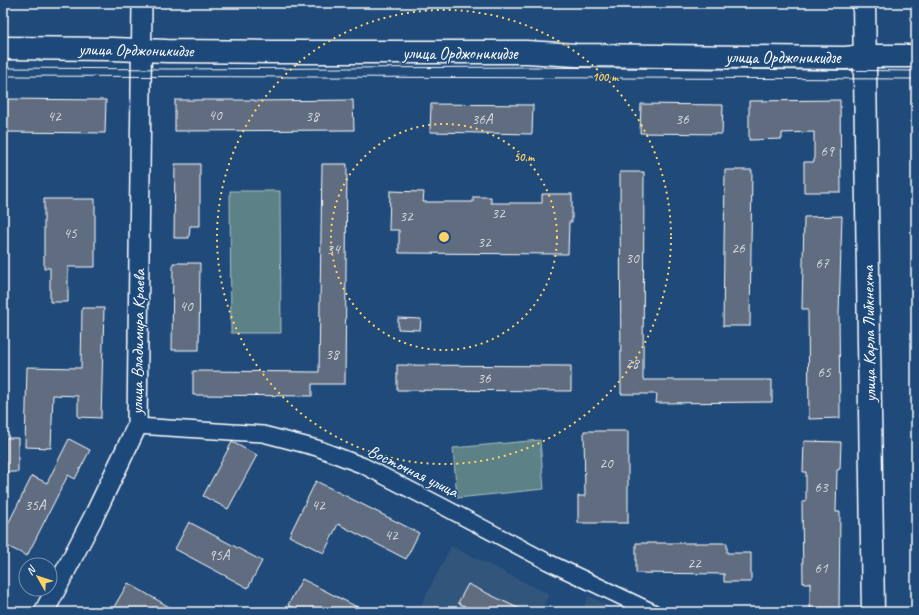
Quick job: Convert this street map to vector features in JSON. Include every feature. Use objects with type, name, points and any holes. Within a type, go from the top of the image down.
[{"type":"main road","name":"улица Карла Либкнехта","points":[[864,3],[873,612]]},
{"type":"main road","name":"улица Орджоникидзе","points":[[3,48],[282,52],[526,52],[576,55],[716,57],[845,58],[865,56],[916,56]]},
{"type":"street","name":"улица Владимира Краева","points":[[44,612],[94,516],[137,426],[142,3]]},
{"type":"street","name":"Восточная улица","points":[[137,426],[263,434],[317,448],[364,466],[548,562],[653,612]]},
{"type":"shaded area","points":[[451,546],[549,594],[541,612],[425,612],[419,609]]},
{"type":"shaded area","points":[[589,596],[621,612],[581,612]]},
{"type":"green space","points":[[230,191],[280,191],[281,333],[231,333]]},
{"type":"green space","points":[[540,440],[544,489],[457,498],[453,448]]},
{"type":"building","points":[[3,99],[106,100],[105,133],[3,132]]},
{"type":"building","points":[[175,100],[353,100],[354,130],[175,131]]},
{"type":"building","points":[[840,100],[841,192],[804,192],[804,162],[814,162],[814,132],[782,133],[782,139],[749,140],[749,101]]},
{"type":"building","points":[[431,104],[533,105],[532,134],[430,132]]},
{"type":"building","points":[[641,104],[723,105],[722,134],[640,133]]},
{"type":"building","points":[[175,164],[200,164],[200,226],[190,226],[189,238],[174,238]]},
{"type":"building","points":[[322,164],[347,164],[345,384],[312,384],[312,396],[193,395],[193,371],[319,372]]},
{"type":"building","points":[[725,170],[752,170],[750,326],[723,326]]},
{"type":"building","points":[[620,172],[644,172],[643,380],[772,380],[772,402],[656,403],[657,394],[621,394]]},
{"type":"building","points":[[390,191],[424,192],[423,202],[473,202],[473,197],[491,197],[491,203],[542,203],[542,194],[572,194],[572,222],[569,222],[568,254],[399,253],[399,230],[389,230]]},
{"type":"building","points":[[44,199],[95,199],[95,267],[68,267],[68,302],[50,302],[50,268],[44,268]]},
{"type":"building","points":[[842,216],[839,313],[840,418],[809,419],[808,309],[802,309],[804,217]]},
{"type":"building","points":[[173,263],[200,263],[199,350],[172,350]]},
{"type":"building","points":[[82,308],[104,308],[101,418],[78,417],[78,396],[53,395],[51,448],[25,447],[27,367],[81,368]]},
{"type":"building","points":[[398,318],[421,319],[420,330],[398,329]]},
{"type":"building","points":[[397,365],[571,366],[571,391],[397,390]]},
{"type":"building","points":[[584,431],[628,431],[628,523],[578,523],[578,496],[585,496]]},
{"type":"building","points":[[6,438],[18,438],[18,472],[6,472]]},
{"type":"building","points":[[69,439],[90,450],[75,479],[68,475],[27,556],[3,544],[3,534],[32,476],[47,483]]},
{"type":"building","points":[[804,441],[841,442],[840,469],[837,470],[836,512],[840,512],[839,612],[810,612],[810,583],[803,583],[802,502],[806,502],[806,472],[803,472]]},
{"type":"building","points":[[232,442],[257,455],[228,509],[203,496]]},
{"type":"building","points":[[316,481],[419,533],[406,559],[338,524],[324,553],[289,536]]},
{"type":"building","points":[[189,522],[262,561],[248,588],[175,549]]},
{"type":"building","points":[[636,543],[727,543],[727,553],[751,553],[751,582],[724,582],[724,574],[636,573]]},
{"type":"building","points":[[302,579],[367,612],[302,612],[288,605]]},
{"type":"building","points":[[128,583],[178,612],[111,612]]},
{"type":"building","points":[[468,584],[526,612],[477,612],[458,603]]},
{"type":"tram line","points":[[3,68],[173,69],[526,67],[916,71]]},
{"type":"tram line","points":[[3,76],[916,79]]}]
